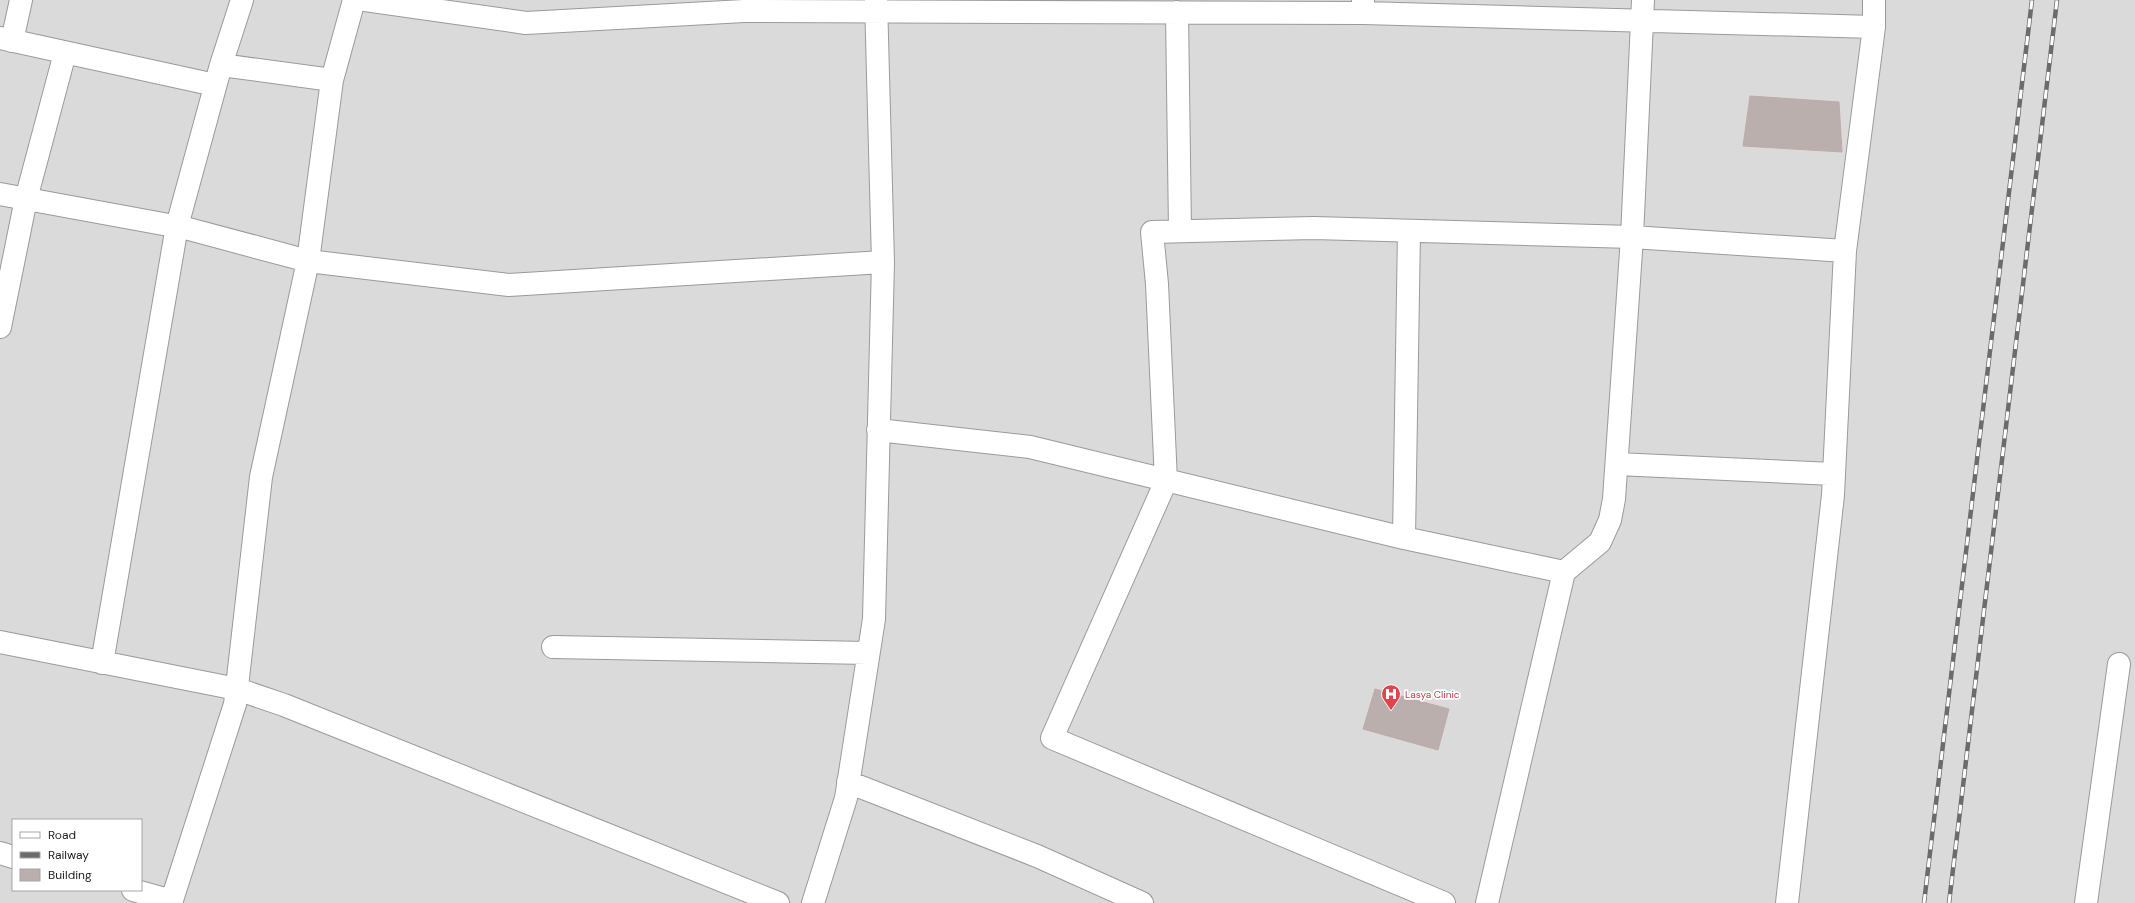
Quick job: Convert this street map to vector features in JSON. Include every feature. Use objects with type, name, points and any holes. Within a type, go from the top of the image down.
[{"type":"street","points":[[21,0],[6,40],[65,53],[218,75],[332,80]]},
{"type":"street","points":[[102,662],[177,226],[218,75],[242,0]]},
{"type":"street","points":[[136,891],[172,902],[235,704],[261,477],[308,261],[332,80],[354,0]]},
{"type":"street","points":[[365,0],[526,23],[744,11],[876,6],[1177,12],[1363,6],[1642,10],[1874,27]]},
{"type":"street","points":[[1787,903],[1834,474],[1845,251],[1874,27],[1874,0]]},
{"type":"street","points":[[814,903],[846,798],[874,619],[882,262],[876,6]]},
{"type":"street","points":[[1487,903],[1564,572],[1600,542],[1610,520],[1614,499],[1632,237],[1642,10]]},
{"type":"street","points":[[1177,12],[1180,231]]},
{"type":"street","points":[[0,327],[26,199],[65,53]]},
{"type":"street","points":[[0,194],[177,226],[308,261],[509,285],[882,262]]},
{"type":"street","points":[[1444,903],[1052,738],[1166,480],[1157,284],[1152,232],[1314,228],[1632,237],[1845,251]]},
{"type":"street","points":[[1404,538],[1409,231]]},
{"type":"street","points":[[878,430],[1030,447],[1404,538],[1564,572]]},
{"type":"street","points":[[1617,464],[1834,474]]},
{"type":"street","points":[[0,642],[237,689],[337,725],[778,903]]},
{"type":"street","points":[[553,647],[868,653]]},
{"type":"street","points":[[2086,903],[2119,664]]},
{"type":"street","points":[[848,782],[1037,856],[1142,903]]},
{"type":"street","points":[[0,854],[12,857]]},
{"type":"shaded area","points":[[0,0],[2135,0],[2135,903],[0,903]]},
{"type":"building","points":[[1750,96],[1839,102],[1842,152],[1743,146]]},
{"type":"building","points":[[1375,689],[1449,709],[1438,750],[1363,729]]},
{"type":"railway","points":[[1924,903],[2032,0]]},
{"type":"railway","points":[[1949,903],[2057,0]]},
{"type":"place","name":"Lasya Clinic","points":[[1391,711]]}]
